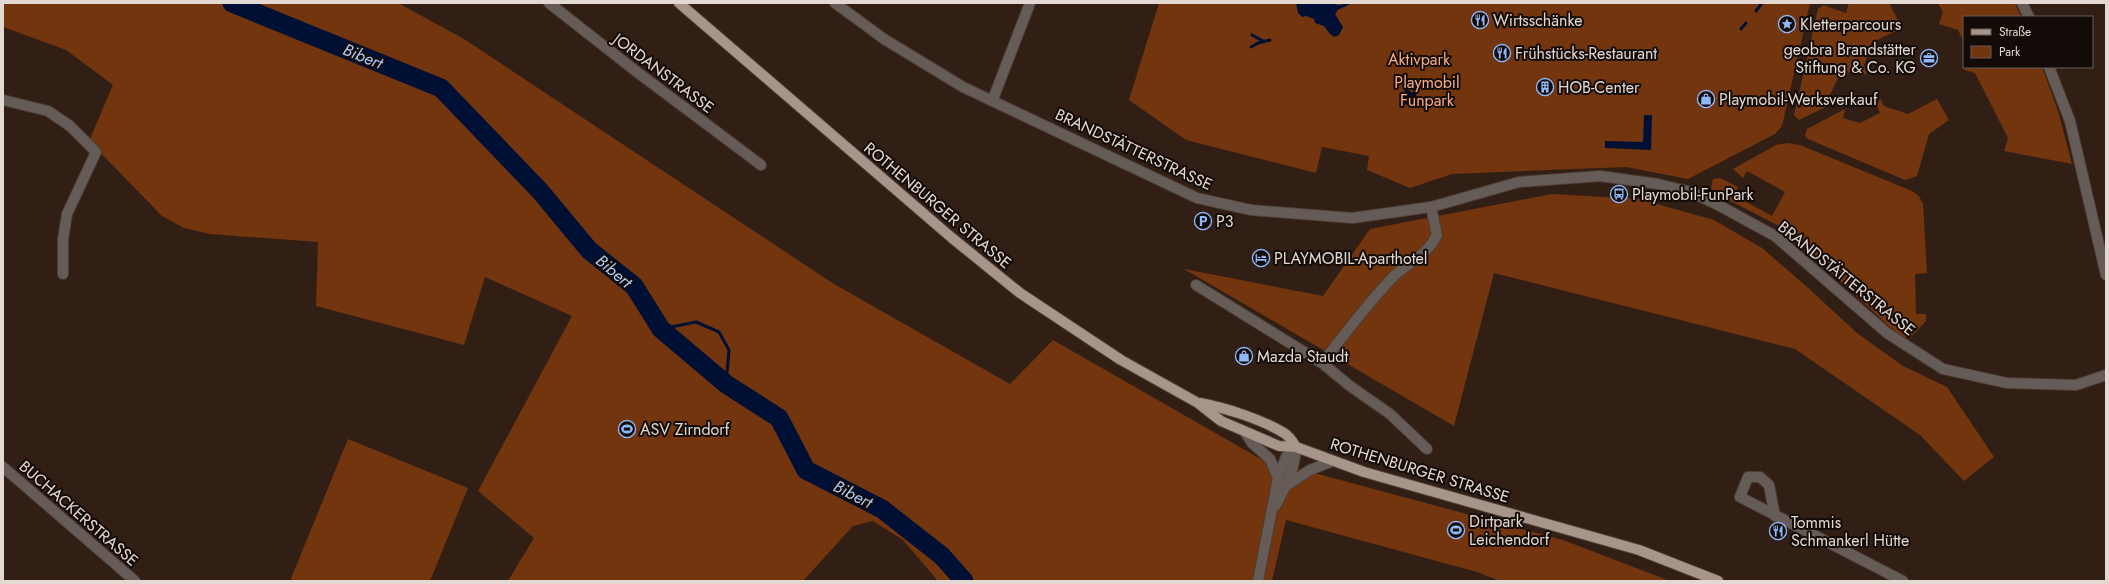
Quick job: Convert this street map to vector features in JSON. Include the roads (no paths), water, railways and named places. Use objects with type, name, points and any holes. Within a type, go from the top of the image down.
[{"type":"main road","name":"ROTHENBURGER STRASSE","points":[[679,3],[952,238],[1020,293],[1121,360],[1198,403],[1221,421],[1279,446],[1296,447],[1333,461],[1437,494],[1568,529],[1632,548],[1718,581]]},
{"type":"main road","name":"ROTHENBURGER STRASSE","points":[[1198,403],[1225,408],[1270,426],[1285,433],[1296,447]]},
{"type":"street","name":"JORDANSTRASSE","points":[[549,3],[760,165]]},
{"type":"street","name":"BRANDSTÄTTERSTRASSE","points":[[835,3],[884,40],[963,87],[992,99],[1197,198],[1250,210],[1352,218],[1431,207],[1519,182],[1600,176],[1658,184],[1691,192],[1775,236],[1887,333],[1943,369],[2007,384],[2076,385],[2106,375]]},
{"type":"street","points":[[992,99],[1030,3]]},
{"type":"street","points":[[2022,3],[2028,16]]},
{"type":"street","points":[[2048,68],[2070,121],[2106,275]]},
{"type":"street","points":[[3,100],[48,111],[70,126],[96,152],[67,214],[63,240],[63,274]]},
{"type":"street","points":[[1322,363],[1365,309],[1394,276],[1431,248],[1437,235],[1431,207]]},
{"type":"street","points":[[1196,285],[1322,363],[1350,386],[1390,414],[1427,449]]},
{"type":"street","points":[[1245,432],[1252,443],[1270,459],[1278,478]]},
{"type":"street","points":[[1258,581],[1278,478],[1286,458],[1296,447]]},
{"type":"street","points":[[1272,512],[1287,485],[1295,460],[1296,447]]},
{"type":"street","points":[[1287,485],[1310,470],[1333,461]]},
{"type":"street","name":"BUCHACKERSTRASSE","points":[[3,466],[135,581]]},
{"type":"street","points":[[1775,516],[1903,581]]},
{"type":"water","points":[[1296,3],[1335,3],[1337,5],[1352,3],[1338,10],[1335,14],[1343,27],[1339,35],[1334,37],[1324,26],[1315,23],[1314,19],[1306,16],[1302,17],[1298,13]]},
{"type":"water","points":[[1406,89],[1416,94],[1417,104],[1414,106],[1410,104],[1403,105],[1399,98]]},
{"type":"water","points":[[1644,115],[1652,115],[1651,150],[1605,148],[1605,141],[1643,142]]},
{"type":"waterway","name":"Bibert","points":[[232,3],[441,88],[540,191],[589,250],[634,286],[661,329],[726,384],[779,418],[806,470],[882,509],[942,556],[964,581]]},
{"type":"waterway","points":[[1756,11],[1762,3]]},
{"type":"waterway","points":[[1741,29],[1746,23]]},
{"type":"waterway","points":[[1252,35],[1263,41]]},
{"type":"waterway","points":[[1251,47],[1258,43],[1270,40]]},
{"type":"waterway","points":[[661,329],[696,322],[719,332],[729,350],[726,384]]},
{"type":"place","name":"Wirtsschänke","points":[[1480,20]]},
{"type":"place","name":"Kletterparcours","points":[[1787,24]]},
{"type":"place","name":"Frühstücks-Restaurant","points":[[1502,53]]},
{"type":"place","name":"geobra Brandstätter Stiftung & Co. KG","points":[[1929,58]]},
{"type":"place","name":"HOB-Center","points":[[1545,87]]},
{"type":"place","name":"Playmobil-Werksverkauf","points":[[1706,99]]},
{"type":"place","name":"Playmobil-FunPark","points":[[1619,194]]},
{"type":"place","name":"P3","points":[[1203,221]]},
{"type":"place","name":"PLAYMOBIL-Aparthotel","points":[[1261,258]]},
{"type":"place","name":"Mazda Staudt","points":[[1244,356]]},
{"type":"place","name":"ASV Zirndorf","points":[[627,429]]},
{"type":"place","name":"Dirtpark Leichendorf","points":[[1456,530]]},
{"type":"place","name":"Tommis Schmankerl Hütte","points":[[1778,531]]},
{"type":"park label","name":"Aktivpark","points":[[1419,59]]},
{"type":"park label","name":"Playmobil Funpark","points":[[1427,91]]}]
